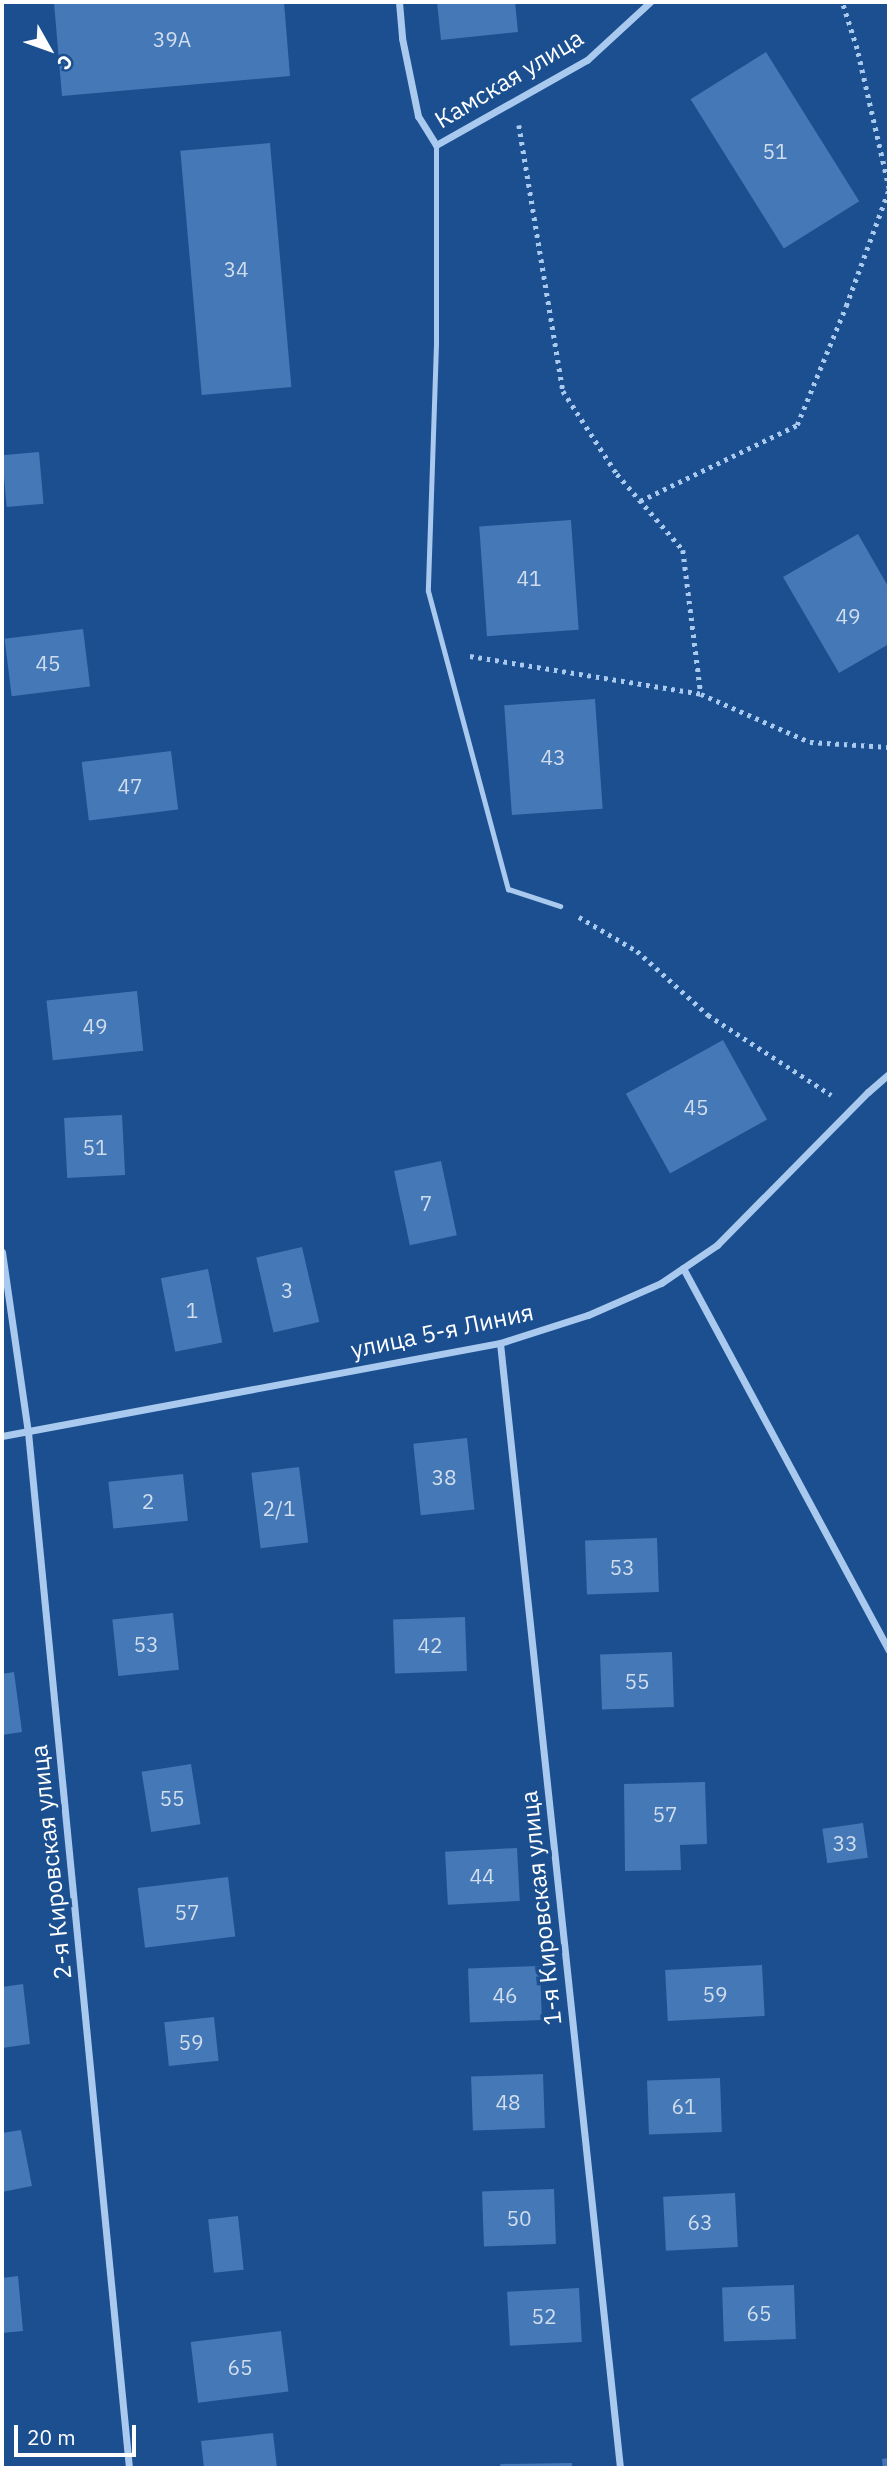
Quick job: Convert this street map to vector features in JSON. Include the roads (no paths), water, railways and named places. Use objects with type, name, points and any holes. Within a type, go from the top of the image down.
[{"type":"street","name":"Камская улица","points":[[399,2],[402,38],[418,116],[436,145],[587,60],[650,2]]},
{"type":"street","name":"улица 5-я Линия","points":[[2,1436],[500,1343],[588,1315],[661,1283],[717,1245],[851,1108],[889,1074]]},
{"type":"street","name":"2-я Кировская улица","points":[[2,1252],[28,1432],[129,2468]]},
{"type":"street","points":[[684,1268],[889,1651]]},
{"type":"street","name":"1-я Кировская улица","points":[[500,1343],[620,2468]]},
{"type":"lane","points":[[436,145],[436,344],[428,591],[508,889],[560,906]]}]
